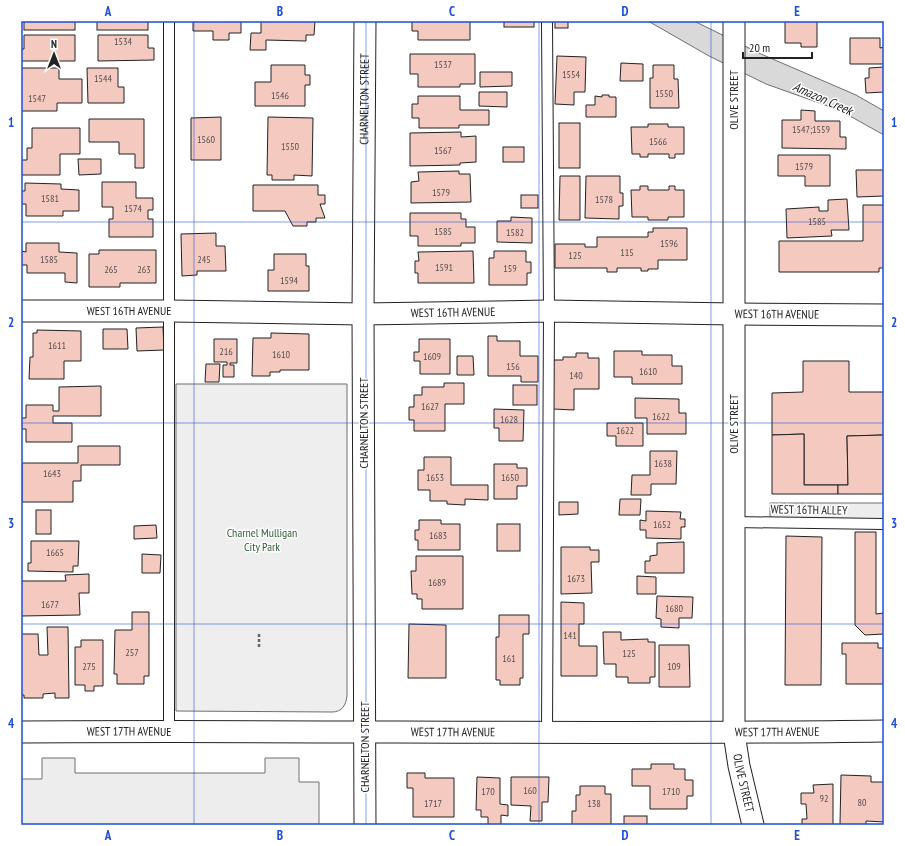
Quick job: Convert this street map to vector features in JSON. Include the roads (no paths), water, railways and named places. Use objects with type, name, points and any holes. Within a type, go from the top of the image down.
[{"type":"street","name":"CHARNELTON STREET","points":[[365,21],[363,314],[365,825]]},
{"type":"street","name":"OLIVE STREET","points":[[734,26],[734,733],[739,766],[753,825]]},
{"type":"street","name":"WEST 16TH AVENUE","points":[[21,311],[170,311],[363,314],[549,311],[884,315]]},
{"type":"street","name":"WEST 17TH AVENUE","points":[[21,732],[169,731],[734,733],[884,731]]},
{"type":"lane","points":[[169,21],[169,731]]},
{"type":"lane","points":[[547,23],[549,311],[547,733]]},
{"type":"lane","name":"WEST 16TH ALLEY","points":[[734,522],[884,524]]},
{"type":"water","name":"Amazon Creek","points":[[648,21],[694,21],[761,54],[856,95],[884,111],[884,135],[839,110],[766,84],[709,56]]},
{"type":"park label","name":"Charnel Mulligan City Park","points":[[262,540]]}]
